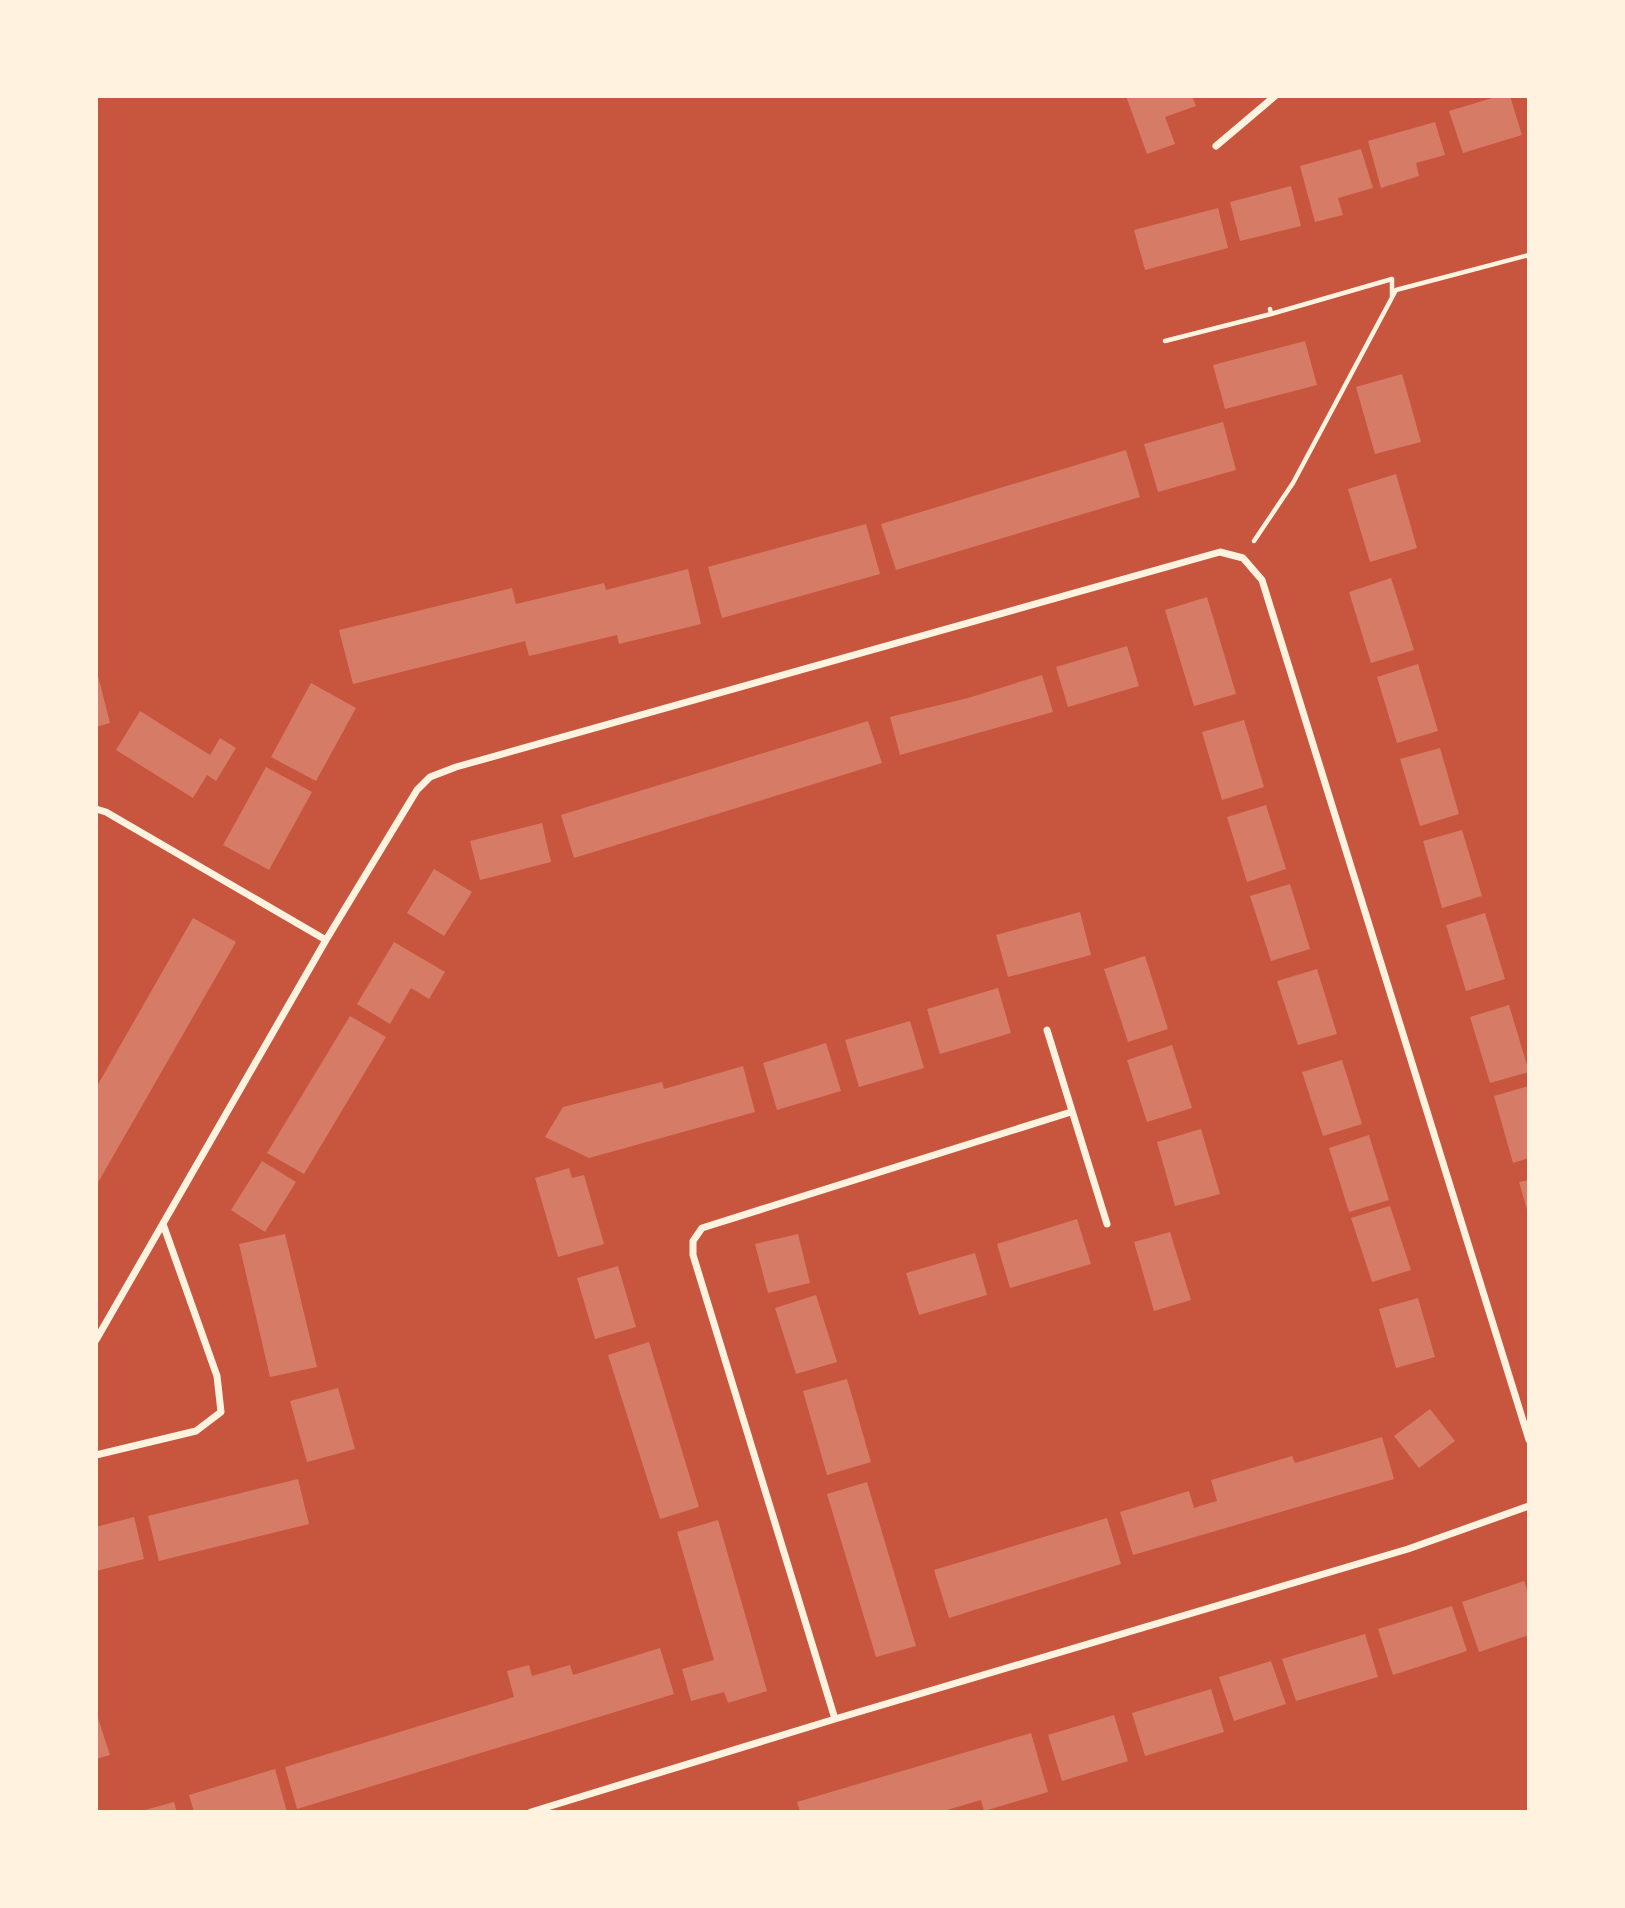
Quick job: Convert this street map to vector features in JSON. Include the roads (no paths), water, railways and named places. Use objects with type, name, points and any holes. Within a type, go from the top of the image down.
[{"type":"street","points":[[1216,146],[1275,96]]},
{"type":"street","points":[[96,1340],[326,940],[416,790],[430,777],[456,767],[1220,552],[1243,558],[1262,580],[1529,1440]]},
{"type":"street","points":[[96,809],[326,940]]},
{"type":"street","points":[[1047,1030],[1107,1224]]},
{"type":"street","points":[[835,1719],[693,1255],[693,1241],[702,1227],[1071,1112]]},
{"type":"street","points":[[96,1455],[196,1431],[221,1412],[217,1376],[163,1224]]},
{"type":"street","points":[[531,1812],[1408,1549],[1529,1506]]}]
